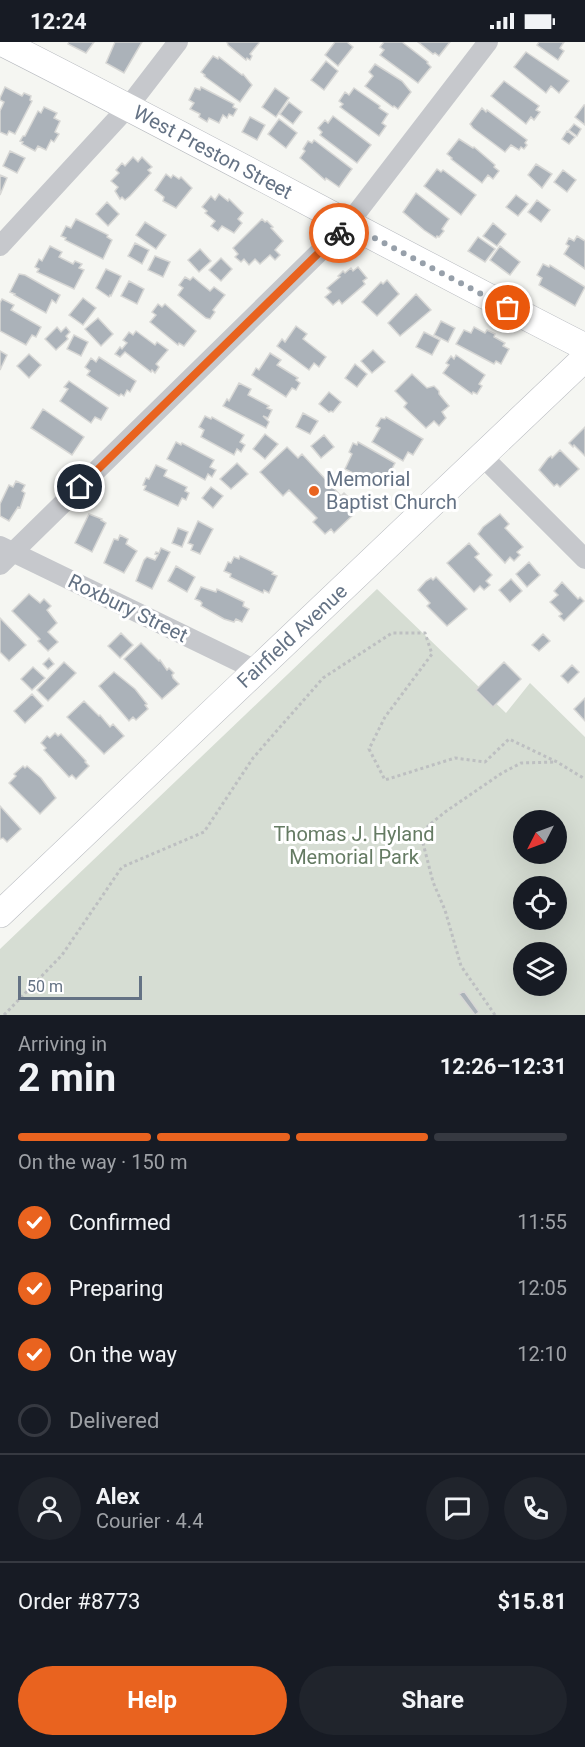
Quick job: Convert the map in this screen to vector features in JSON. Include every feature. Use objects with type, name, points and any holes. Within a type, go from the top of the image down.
[{"type":"main road","name":"West Preston Street","points":[[0,42],[585,347]]},
{"type":"main road","name":"Fairfield Avenue","points":[[0,914],[585,358]]},
{"type":"street","points":[[0,246],[128,107],[178,42]]},
{"type":"street","points":[[4,555],[348,224],[488,42]]},
{"type":"street","points":[[482,456],[585,559]]},
{"type":"street","name":"Roxbury Street","points":[[4,555],[256,670]]},
{"type":"path","points":[[4,1015],[62,955],[122,867],[204,832],[253,758],[323,678],[393,633],[425,633],[432,654],[385,717],[369,749],[385,780],[455,758],[485,762],[509,740],[557,762],[585,779]]},
{"type":"path","points":[[495,1015],[461,966],[445,910],[433,882],[423,843],[428,826],[502,773],[520,763],[557,762]]},
{"type":"green space","name":"Thomas J. Hyland Memorial Park","points":[[377,589],[506,713],[530,683],[585,737],[585,1015],[0,1015],[0,949]]},
{"type":"building","points":[[69,42],[94,42],[86,53],[68,44]]},
{"type":"building","points":[[115,42],[142,42],[124,73],[106,63]]},
{"type":"building","points":[[227,42],[259,43],[250,54],[252,56],[250,60],[247,58],[246,60]]},
{"type":"building","points":[[335,42],[347,42],[353,47],[338,66],[325,55]]},
{"type":"building","points":[[384,42],[402,42],[428,62],[431,67],[418,83],[380,55],[384,50],[380,47]]},
{"type":"building","points":[[418,42],[450,42],[439,56]]},
{"type":"building","points":[[539,42],[564,42],[560,48],[564,51],[558,60],[537,45]]},
{"type":"building","points":[[526,52],[569,81],[559,93],[551,86],[546,93],[514,67]]},
{"type":"building","points":[[213,56],[218,59],[219,57],[243,74],[252,85],[240,102],[201,72]]},
{"type":"building","points":[[326,61],[338,71],[324,90],[311,80]]},
{"type":"building","points":[[375,64],[402,81],[411,92],[398,109],[365,86],[373,76],[369,72]]},
{"type":"building","points":[[504,81],[539,106],[536,110],[540,112],[534,120],[531,117],[526,124],[491,96]]},
{"type":"building","points":[[5,87],[22,96],[24,93],[31,96],[32,101],[15,134],[9,131],[7,135],[0,132],[0,111],[4,102],[0,98]]},
{"type":"building","points":[[201,87],[234,104],[233,107],[237,109],[233,116],[229,114],[227,118],[223,115],[219,123],[209,118],[207,122],[199,117],[200,114],[190,109],[194,103],[189,100],[195,88],[200,90]]},
{"type":"building","points":[[275,88],[289,98],[276,117],[262,107]]},
{"type":"building","points":[[354,88],[388,114],[382,123],[386,126],[379,136],[340,107],[343,104],[339,101],[345,92],[349,95]]},
{"type":"building","points":[[289,102],[302,112],[293,124],[280,114]]},
{"type":"building","points":[[585,105],[585,125],[575,117]]},
{"type":"building","points":[[44,107],[57,113],[54,118],[60,121],[55,132],[59,134],[54,142],[51,140],[46,150],[38,146],[35,151],[20,141],[38,111],[41,113]]},
{"type":"building","points":[[482,108],[527,140],[524,149],[521,147],[519,150],[511,145],[505,152],[473,128],[470,124]]},
{"type":"building","points":[[333,116],[371,145],[357,163],[320,135],[322,132],[318,128],[325,120],[328,123]]},
{"type":"building","points":[[250,117],[265,125],[257,140],[242,132]]},
{"type":"building","points":[[279,119],[297,133],[286,148],[268,134]]},
{"type":"building","points":[[574,124],[581,129],[577,136],[569,130]]},
{"type":"building","points":[[567,131],[575,137],[569,144],[562,139]]},
{"type":"building","points":[[459,139],[474,147],[495,165],[494,167],[499,171],[493,179],[488,175],[482,183],[451,159],[447,154]]},
{"type":"building","points":[[314,140],[352,169],[339,187],[326,178],[325,180],[300,158],[308,141],[312,143]]},
{"type":"building","points":[[10,151],[25,158],[17,173],[3,166]]},
{"type":"building","points":[[133,157],[138,162],[142,157],[152,167],[148,170],[151,173],[130,196],[125,200],[122,197],[120,199],[115,191],[118,187],[111,181],[119,173],[116,170],[122,163],[125,166]]},
{"type":"building","points":[[536,164],[552,174],[542,188],[528,175]]},
{"type":"building","points":[[437,169],[441,172],[443,170],[476,195],[461,215],[424,186]]},
{"type":"building","points":[[563,170],[576,180],[567,192],[554,182]]},
{"type":"building","points":[[166,174],[171,178],[173,175],[179,179],[181,177],[192,188],[176,208],[163,201],[164,197],[155,190]]},
{"type":"building","points":[[0,175],[7,178],[0,195]]},
{"type":"building","points":[[416,193],[449,219],[439,237],[436,238],[424,230],[403,212]]},
{"type":"building","points":[[219,194],[228,201],[229,199],[243,213],[238,219],[242,223],[234,233],[222,226],[218,231],[211,226],[215,221],[205,213],[207,211],[202,207],[211,196],[215,200]]},
{"type":"building","points":[[516,195],[528,204],[518,216],[506,207]]},
{"type":"building","points":[[537,200],[550,210],[541,222],[528,212]]},
{"type":"building","points":[[107,202],[119,214],[108,226],[96,214]]},
{"type":"building","points":[[76,219],[108,235],[107,237],[112,240],[103,259],[61,236],[66,226],[71,228]]},
{"type":"building","points":[[262,219],[273,227],[271,228],[283,241],[275,250],[280,255],[275,260],[270,255],[260,264],[255,259],[249,265],[244,259],[241,262],[235,257],[238,254],[233,248]]},
{"type":"building","points":[[145,222],[166,235],[156,249],[136,235]]},
{"type":"building","points":[[493,223],[506,234],[497,246],[483,236]]},
{"type":"building","points":[[577,236],[585,241],[585,269],[564,254],[569,246],[566,244],[569,238],[574,241]]},
{"type":"building","points":[[478,237],[495,249],[485,262],[468,251]]},
{"type":"building","points":[[135,243],[149,250],[142,264],[128,256]]},
{"type":"building","points":[[50,246],[62,252],[59,257],[73,264],[75,261],[82,264],[79,268],[84,270],[74,289],[37,272],[39,269],[35,267],[39,259],[42,261]]},
{"type":"building","points":[[500,246],[520,262],[510,275],[490,260]]},
{"type":"building","points":[[200,249],[211,261],[199,272],[188,260]]},
{"type":"building","points":[[155,256],[170,262],[163,277],[148,270]]},
{"type":"building","points":[[221,258],[232,269],[221,281],[209,270]]},
{"type":"building","points":[[543,264],[549,267],[550,265],[585,287],[575,306],[539,285],[542,278],[537,275]]},
{"type":"building","points":[[358,267],[367,278],[363,281],[365,284],[342,304],[339,300],[333,305],[325,297],[331,292],[327,288],[340,277],[338,276],[343,271],[345,273],[351,268],[353,271]]},
{"type":"building","points":[[106,269],[121,276],[109,297],[96,288]]},
{"type":"building","points":[[19,274],[25,275],[60,295],[56,303],[52,300],[46,313],[10,292]]},
{"type":"building","points":[[185,277],[190,280],[193,277],[210,291],[214,287],[225,295],[213,310],[215,312],[210,319],[178,295],[183,288],[179,285]]},
{"type":"building","points":[[387,280],[399,294],[377,316],[362,302],[381,282],[383,284]]},
{"type":"building","points":[[129,281],[144,289],[137,304],[121,296]]},
{"type":"building","points":[[416,294],[431,310],[400,336],[388,323]]},
{"type":"building","points":[[83,298],[96,308],[83,325],[69,315]]},
{"type":"building","points":[[2,299],[14,305],[11,310],[41,327],[36,337],[32,335],[26,345],[0,331]]},
{"type":"building","points":[[158,304],[162,307],[165,304],[196,331],[184,346],[179,343],[178,345],[150,322],[156,315],[152,312]]},
{"type":"building","points":[[98,318],[113,334],[101,346],[85,329]]},
{"type":"building","points":[[441,321],[455,328],[448,342],[434,335]]},
{"type":"building","points":[[296,326],[307,334],[303,339],[326,357],[319,367],[314,363],[309,370],[277,346],[282,339],[285,342]]},
{"type":"building","points":[[57,327],[61,332],[66,327],[70,332],[66,336],[68,339],[56,350],[45,339]]},
{"type":"building","points":[[474,327],[485,333],[487,330],[495,334],[494,337],[505,343],[503,346],[509,349],[501,364],[496,361],[494,364],[456,344],[464,330],[471,333]]},
{"type":"building","points":[[136,331],[155,345],[157,342],[168,350],[156,364],[159,367],[155,373],[125,352],[120,357],[115,354],[127,343],[123,340],[129,332],[133,335]]},
{"type":"building","points":[[424,332],[440,340],[432,355],[416,347]]},
{"type":"building","points":[[74,335],[88,342],[81,356],[67,349]]},
{"type":"building","points":[[373,350],[385,362],[372,373],[361,361]]},
{"type":"building","points":[[0,351],[7,355],[0,370]]},
{"type":"building","points":[[270,353],[281,360],[277,365],[298,378],[296,380],[300,383],[296,390],[292,388],[286,397],[252,375],[256,368],[259,370]]},
{"type":"building","points":[[29,354],[41,365],[29,378],[17,366]]},
{"type":"building","points":[[456,355],[485,375],[479,384],[482,386],[477,394],[473,392],[472,394],[443,373],[449,365],[446,363],[451,356],[454,359]]},
{"type":"building","points":[[99,357],[136,381],[130,392],[127,390],[124,396],[121,394],[119,396],[87,375],[90,371],[85,367],[91,358],[96,362]]},
{"type":"building","points":[[355,364],[367,374],[357,387],[345,378]]},
{"type":"building","points":[[412,374],[427,388],[434,386],[449,406],[442,412],[446,418],[439,426],[434,421],[426,428],[404,407],[407,403],[395,391]]},
{"type":"building","points":[[69,381],[108,408],[101,420],[95,417],[91,423],[60,401],[68,389],[64,387]]},
{"type":"building","points":[[239,383],[251,389],[248,395],[269,406],[267,408],[272,410],[268,418],[263,416],[269,422],[266,428],[223,406],[227,399],[229,401]]},
{"type":"building","points":[[329,392],[341,402],[333,412],[329,412],[319,404]]},
{"type":"building","points":[[43,409],[84,437],[72,455],[31,428]]},
{"type":"building","points":[[303,413],[318,421],[310,434],[296,427]]},
{"type":"building","points":[[205,416],[211,419],[212,417],[244,435],[240,442],[245,445],[241,452],[237,449],[234,455],[201,437],[204,430],[199,427]]},
{"type":"building","points":[[386,417],[423,439],[413,455],[408,452],[403,461],[372,442],[380,428],[376,426],[381,418]]},
{"type":"building","points":[[585,427],[585,456],[569,443]]},
{"type":"building","points":[[265,434],[278,444],[265,459],[253,449]]},
{"type":"building","points":[[324,435],[334,447],[321,458],[311,446]]},
{"type":"building","points":[[176,442],[214,460],[210,467],[216,470],[212,477],[208,474],[205,480],[167,459]]},
{"type":"building","points":[[358,442],[395,463],[386,480],[382,478],[378,486],[345,469],[352,454],[349,452],[353,443],[357,445]]},
{"type":"building","name":"Memorial Baptist Church","points":[[287,447],[298,458],[302,454],[341,496],[344,493],[356,505],[351,510],[354,514],[334,533],[331,529],[325,534],[313,522],[317,518],[289,490],[283,496],[260,472]]},
{"type":"building","points":[[560,450],[579,469],[560,487],[557,484],[554,486],[539,470],[548,458],[551,456],[552,458]]},
{"type":"building","points":[[237,463],[248,474],[231,489],[220,479]]},
{"type":"building","points":[[156,465],[167,470],[164,476],[187,487],[185,491],[189,493],[186,500],[182,498],[178,506],[144,490],[146,486],[143,485],[146,478],[149,479]]},
{"type":"building","points":[[16,481],[25,485],[22,491],[25,493],[20,508],[18,507],[9,521],[0,516],[0,504],[9,485],[13,487]]},
{"type":"building","points":[[211,487],[223,496],[213,508],[202,498]]},
{"type":"building","points":[[89,514],[106,523],[92,552],[75,543]]},
{"type":"building","points":[[500,514],[509,524],[505,528],[523,547],[517,552],[520,555],[514,561],[510,557],[505,563],[478,534],[483,527]]},
{"type":"building","points":[[198,521],[213,529],[200,554],[191,550],[193,545],[188,543]]},
{"type":"building","points":[[178,528],[188,532],[182,547],[172,543]]},
{"type":"building","points":[[120,535],[128,539],[126,544],[137,551],[124,573],[104,563],[114,539],[118,540]]},
{"type":"building","points":[[469,543],[479,554],[475,557],[492,575],[486,581],[490,585],[484,590],[480,586],[474,592],[447,563]]},
{"type":"building","points":[[161,548],[170,552],[152,589],[136,581],[144,560],[147,557],[155,560],[158,555],[155,554],[156,552],[159,553]]},
{"type":"building","points":[[240,556],[277,576],[269,593],[264,590],[263,593],[230,577],[231,574],[224,571],[228,562],[231,563],[234,557],[239,559]]},
{"type":"building","points":[[529,562],[540,575],[527,587],[516,574]]},
{"type":"building","points":[[176,566],[195,577],[187,592],[168,581]]},
{"type":"building","points":[[436,577],[467,609],[447,626],[427,606],[430,603],[418,590],[426,581]]},
{"type":"building","points":[[511,579],[522,591],[510,602],[499,590]]},
{"type":"building","points":[[562,582],[578,599],[580,597],[584,601],[564,621],[559,616],[562,614],[550,602],[558,595],[554,591]]},
{"type":"building","points":[[201,587],[216,592],[217,589],[244,602],[243,606],[249,609],[242,622],[236,619],[234,622],[224,619],[201,606],[202,603],[195,599]]},
{"type":"building","points":[[29,594],[40,603],[44,599],[51,606],[47,610],[57,623],[48,632],[58,642],[48,651],[38,641],[40,639],[12,611]]},
{"type":"building","points":[[0,618],[26,645],[9,661],[0,652]]},
{"type":"building","points":[[121,633],[133,645],[120,658],[108,646]]},
{"type":"building","points":[[543,634],[550,641],[539,651],[532,645]]},
{"type":"building","points":[[141,643],[160,660],[167,670],[169,668],[174,673],[173,678],[179,684],[162,699],[124,659]]},
{"type":"building","points":[[49,658],[54,664],[48,669],[43,664]]},
{"type":"building","points":[[64,662],[76,673],[48,701],[37,690]]},
{"type":"building","points":[[504,662],[521,679],[493,707],[476,690]]},
{"type":"building","points":[[572,665],[579,672],[568,683],[561,676]]},
{"type":"building","points":[[33,667],[45,678],[32,690],[21,679]]},
{"type":"building","points":[[114,672],[135,689],[147,704],[145,705],[148,709],[136,720],[133,717],[129,721],[99,686]]},
{"type":"building","points":[[32,694],[43,706],[25,723],[14,711]]},
{"type":"building","points":[[585,698],[585,721],[574,709]]},
{"type":"building","points":[[84,701],[110,727],[113,724],[124,736],[104,754],[67,717]]},
{"type":"building","points":[[55,733],[58,736],[61,734],[89,766],[76,779],[72,775],[69,777],[44,750],[46,748],[41,743],[47,736],[50,738]]},
{"type":"building","points":[[23,766],[25,768],[27,766],[41,778],[56,798],[40,814],[9,783],[16,776],[14,774]]},
{"type":"building","points":[[0,806],[21,829],[7,842],[3,838],[0,839]]},
{"type":"building","points":[[464,991],[479,1012],[475,1015],[459,994]]},
{"type":"way so far","points":[[339,233],[348,224],[508,308]]},
{"type":"place","name":"Memorial Baptist Church","points":[[314,491]]},
{"type":"route","points":[[80,487],[339,233]]}]
